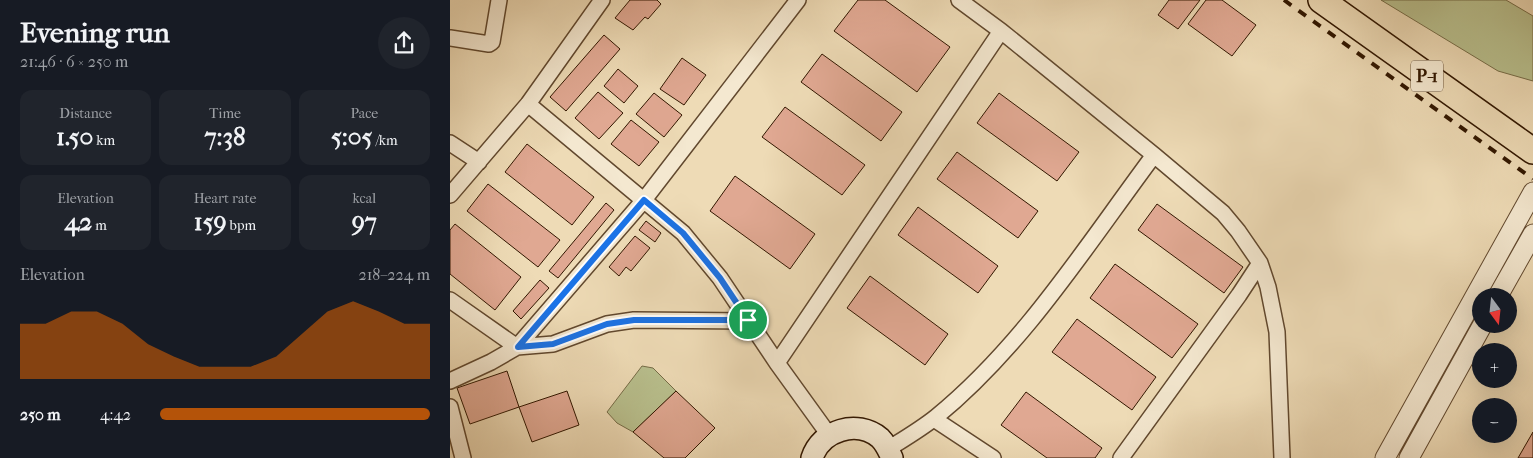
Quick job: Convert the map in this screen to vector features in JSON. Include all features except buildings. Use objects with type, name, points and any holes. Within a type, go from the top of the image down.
[{"type":"highway","name":"P-1","points":[[1321,0],[1533,151]]},
{"type":"main road","points":[[812,458],[819,444],[829,435],[841,430],[855,428],[868,431],[880,438],[890,454]]},
{"type":"street","points":[[450,38],[489,44],[492,42],[499,0]]},
{"type":"street","points":[[450,195],[528,104],[602,0]]},
{"type":"street","points":[[450,381],[518,347],[644,200],[798,0]]},
{"type":"street","points":[[959,0],[1001,31],[1154,156],[1223,214],[1238,231],[1260,263],[1268,287],[1277,332],[1282,458]]},
{"type":"street","points":[[777,364],[1001,31]]},
{"type":"street","points":[[528,104],[683,233],[715,272],[777,364],[829,435]]},
{"type":"street","points":[[450,143],[479,162]]},
{"type":"street","points":[[890,454],[934,419],[994,364],[1032,319],[1154,156]]},
{"type":"street","points":[[1385,458],[1533,192]]},
{"type":"street","points":[[1503,288],[1533,234]]},
{"type":"street","points":[[1121,458],[1260,263]]},
{"type":"street","points":[[450,300],[518,347],[553,344],[607,324],[634,320],[748,320]]},
{"type":"street","points":[[1409,458],[1478,333]]},
{"type":"street","points":[[450,407],[464,458]]},
{"type":"street","points":[[934,419],[993,458]]},
{"type":"green space","points":[[1381,0],[1506,0],[1533,16],[1533,81],[1498,71]]},
{"type":"green space","points":[[642,366],[653,368],[676,391],[633,432],[617,423],[607,412]]},
{"type":"railway","points":[[1284,0],[1533,179]]},
{"type":"route","points":[[644,200],[683,233],[720,278],[748,320],[634,320],[607,324],[553,344],[518,347],[644,200]]}]
